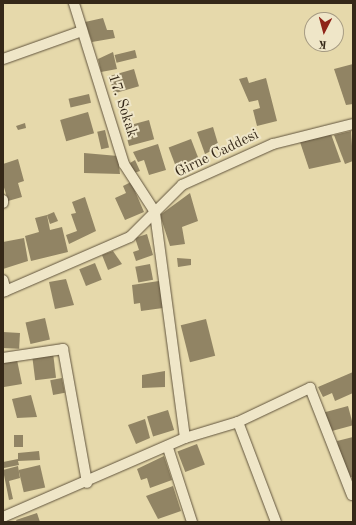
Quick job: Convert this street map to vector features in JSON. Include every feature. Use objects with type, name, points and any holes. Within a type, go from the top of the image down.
[{"type":"street","name":"17. Sokak","points":[[74,3],[124,164],[155,212]]},
{"type":"street","points":[[3,59],[82,31]]},
{"type":"street","name":"Girne Caddesi","points":[[4,292],[130,237],[182,185],[266,148],[353,124]]},
{"type":"street","points":[[155,212],[185,438]]},
{"type":"street","points":[[3,280],[4,292]]},
{"type":"street","points":[[3,358],[63,349],[87,483]]},
{"type":"street","points":[[3,517],[168,448],[185,438],[238,422],[310,388],[352,495]]},
{"type":"street","points":[[238,422],[276,522]]},
{"type":"street","points":[[168,448],[192,522]]},
{"type":"building","points":[[103,18],[107,30],[113,30],[115,38],[92,42],[85,22]]},
{"type":"building","points":[[135,50],[137,58],[117,63],[115,55]]},
{"type":"building","points":[[113,52],[117,69],[101,72],[98,59]]},
{"type":"building","points":[[353,64],[353,104],[346,105],[334,69]]},
{"type":"building","points":[[134,69],[139,86],[114,93],[109,76]]},
{"type":"building","points":[[247,77],[249,83],[266,78],[277,121],[257,126],[253,110],[260,108],[258,100],[249,102],[239,79]]},
{"type":"building","points":[[89,94],[91,103],[71,107],[69,99]]},
{"type":"building","points":[[88,112],[94,133],[66,141],[60,120]]},
{"type":"building","points":[[149,120],[154,139],[129,146],[124,127]]},
{"type":"building","points":[[25,123],[26,128],[18,130],[16,126]]},
{"type":"building","points":[[213,127],[219,147],[205,154],[197,132]]},
{"type":"building","points":[[105,130],[109,148],[101,149],[97,132]]},
{"type":"building","points":[[351,131],[353,161],[345,164],[334,135]]},
{"type":"building","points":[[331,134],[341,162],[309,169],[300,142]]},
{"type":"building","points":[[191,139],[200,162],[178,171],[169,148]]},
{"type":"building","points":[[158,144],[166,170],[149,175],[144,160],[138,162],[133,152]]},
{"type":"building","points":[[228,146],[230,152],[221,154],[219,149]]},
{"type":"building","points":[[84,153],[118,156],[120,174],[84,173]]},
{"type":"building","points":[[18,159],[24,181],[18,183],[22,197],[8,201],[3,184],[3,164]]},
{"type":"building","points":[[135,160],[140,171],[134,173],[130,163]]},
{"type":"building","points":[[131,182],[144,212],[125,220],[115,198],[126,193],[123,186]]},
{"type":"building","points":[[190,193],[198,221],[182,227],[185,244],[170,246],[160,215]]},
{"type":"building","points":[[85,197],[96,231],[69,244],[66,235],[77,231],[71,214],[76,213],[72,202]]},
{"type":"building","points":[[54,212],[58,221],[50,224],[47,215]]},
{"type":"building","points":[[47,215],[50,230],[62,227],[68,252],[31,261],[25,236],[39,232],[35,218]]},
{"type":"building","points":[[147,234],[153,255],[136,261],[133,252],[139,250],[135,238]]},
{"type":"building","points":[[24,238],[28,261],[3,269],[3,242]]},
{"type":"building","points":[[113,251],[122,264],[108,270],[102,255]]},
{"type":"building","points":[[177,258],[191,259],[191,265],[178,267]]},
{"type":"building","points":[[95,263],[102,280],[86,286],[79,269]]},
{"type":"building","points":[[150,264],[153,280],[138,283],[135,267]]},
{"type":"building","points":[[66,279],[74,305],[55,309],[49,282]]},
{"type":"building","points":[[159,281],[163,308],[141,311],[140,303],[134,304],[132,285]]},
{"type":"building","points":[[45,318],[50,339],[30,344],[26,322]]},
{"type":"building","points":[[206,319],[215,356],[190,362],[181,325]]},
{"type":"building","points":[[3,332],[20,333],[19,349],[3,348]]},
{"type":"building","points":[[53,353],[56,378],[35,380],[32,356]]},
{"type":"building","points":[[17,360],[22,384],[4,387],[3,363]]},
{"type":"building","points":[[165,371],[165,387],[142,388],[142,375]]},
{"type":"building","points":[[353,372],[353,393],[335,401],[332,393],[323,397],[318,387]]},
{"type":"building","points":[[62,378],[65,393],[53,395],[50,380]]},
{"type":"building","points":[[31,395],[37,417],[17,418],[12,399]]},
{"type":"building","points":[[348,406],[353,425],[330,432],[325,412]]},
{"type":"building","points":[[168,410],[174,430],[153,437],[147,416]]},
{"type":"building","points":[[145,419],[150,438],[136,444],[128,425]]},
{"type":"building","points":[[14,435],[23,435],[23,447],[14,447]]},
{"type":"building","points":[[353,437],[353,477],[345,478],[337,441]]},
{"type":"building","points":[[197,444],[205,465],[185,472],[177,452]]},
{"type":"building","points":[[39,451],[40,460],[18,461],[19,465],[4,468],[3,462],[18,459],[18,453]]},
{"type":"building","points":[[164,456],[172,480],[150,488],[147,478],[141,480],[137,469]]},
{"type":"building","points":[[40,465],[45,487],[24,492],[19,470]]},
{"type":"building","points":[[18,466],[20,478],[9,481],[13,499],[9,500],[3,470]]},
{"type":"building","points":[[173,486],[181,511],[158,519],[146,496]]},
{"type":"building","points":[[37,513],[40,522],[17,522],[16,520]]}]
